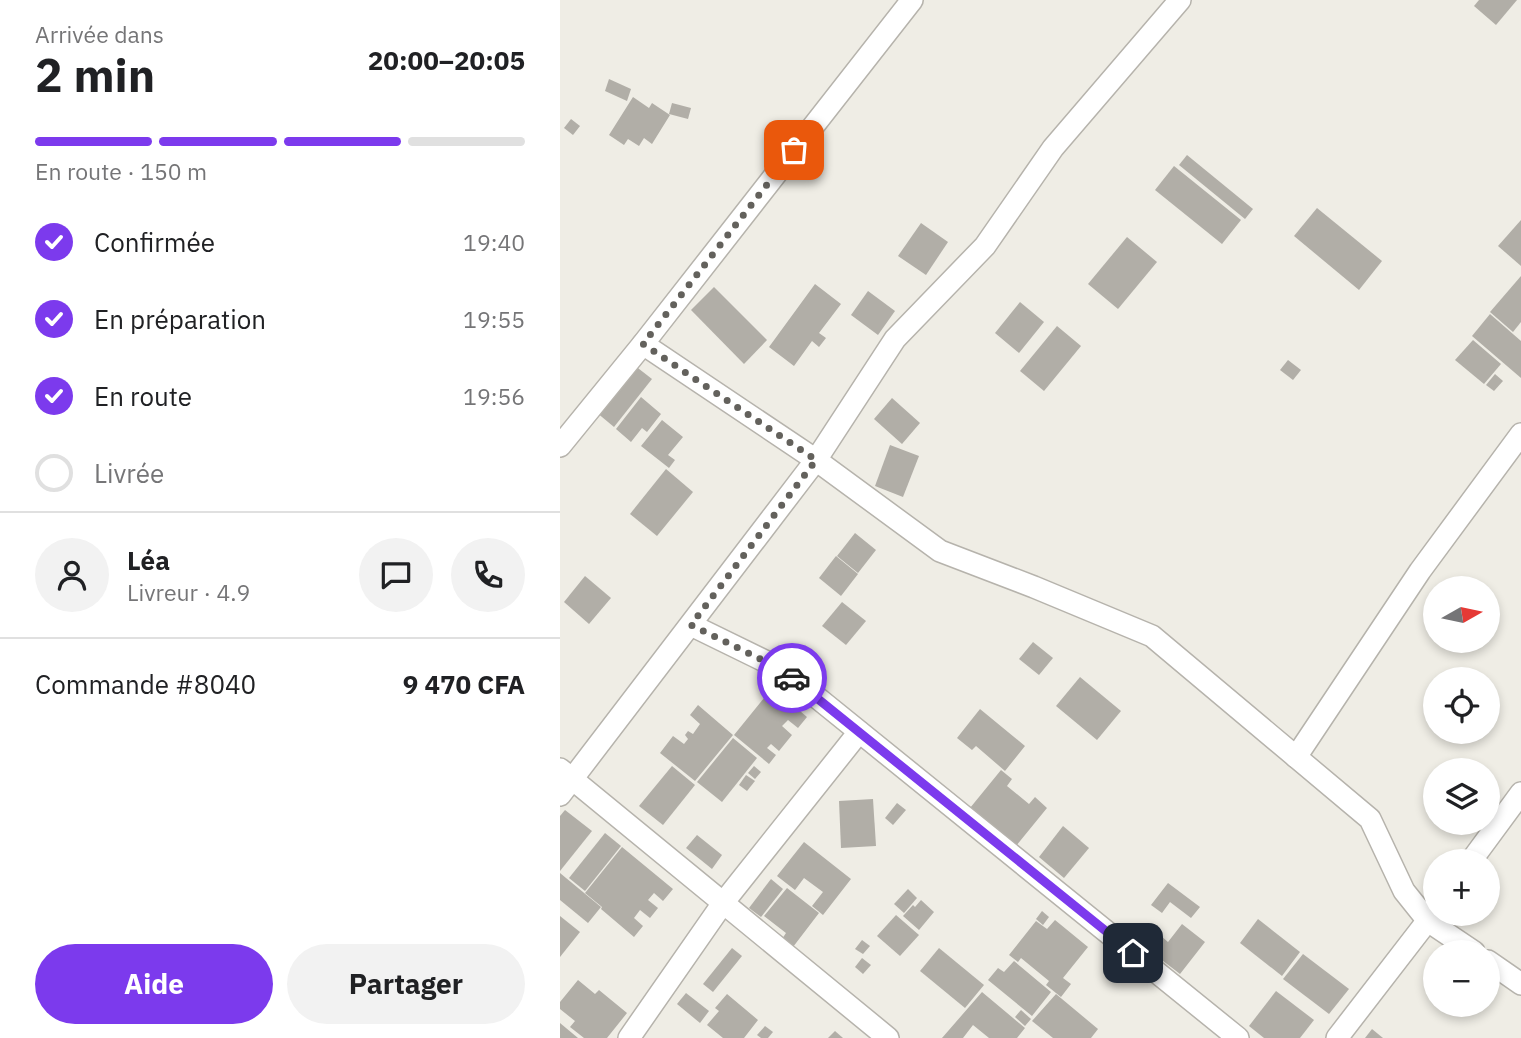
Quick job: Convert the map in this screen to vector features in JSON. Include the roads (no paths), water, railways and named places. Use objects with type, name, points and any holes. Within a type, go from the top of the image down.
[{"type":"street","points":[[560,446],[912,0]]},
{"type":"street","points":[[888,1038],[723,903],[564,781],[691,625],[816,460],[895,339],[985,247],[1053,148],[1180,0]]},
{"type":"street","points":[[643,344],[816,460],[940,551],[1152,636],[1370,819],[1404,891],[1423,909]]},
{"type":"street","points":[[1296,757],[1420,571],[1521,434]]},
{"type":"street","points":[[691,625],[783,670],[1238,1038]]},
{"type":"street","points":[[629,1038],[723,903],[859,732]]},
{"type":"street","points":[[1480,849],[1521,793]]},
{"type":"street","points":[[1337,1038],[1423,926]]},
{"type":"street","points":[[1443,926],[1460,940]]},
{"type":"street","points":[[1500,969],[1521,984]]}]
